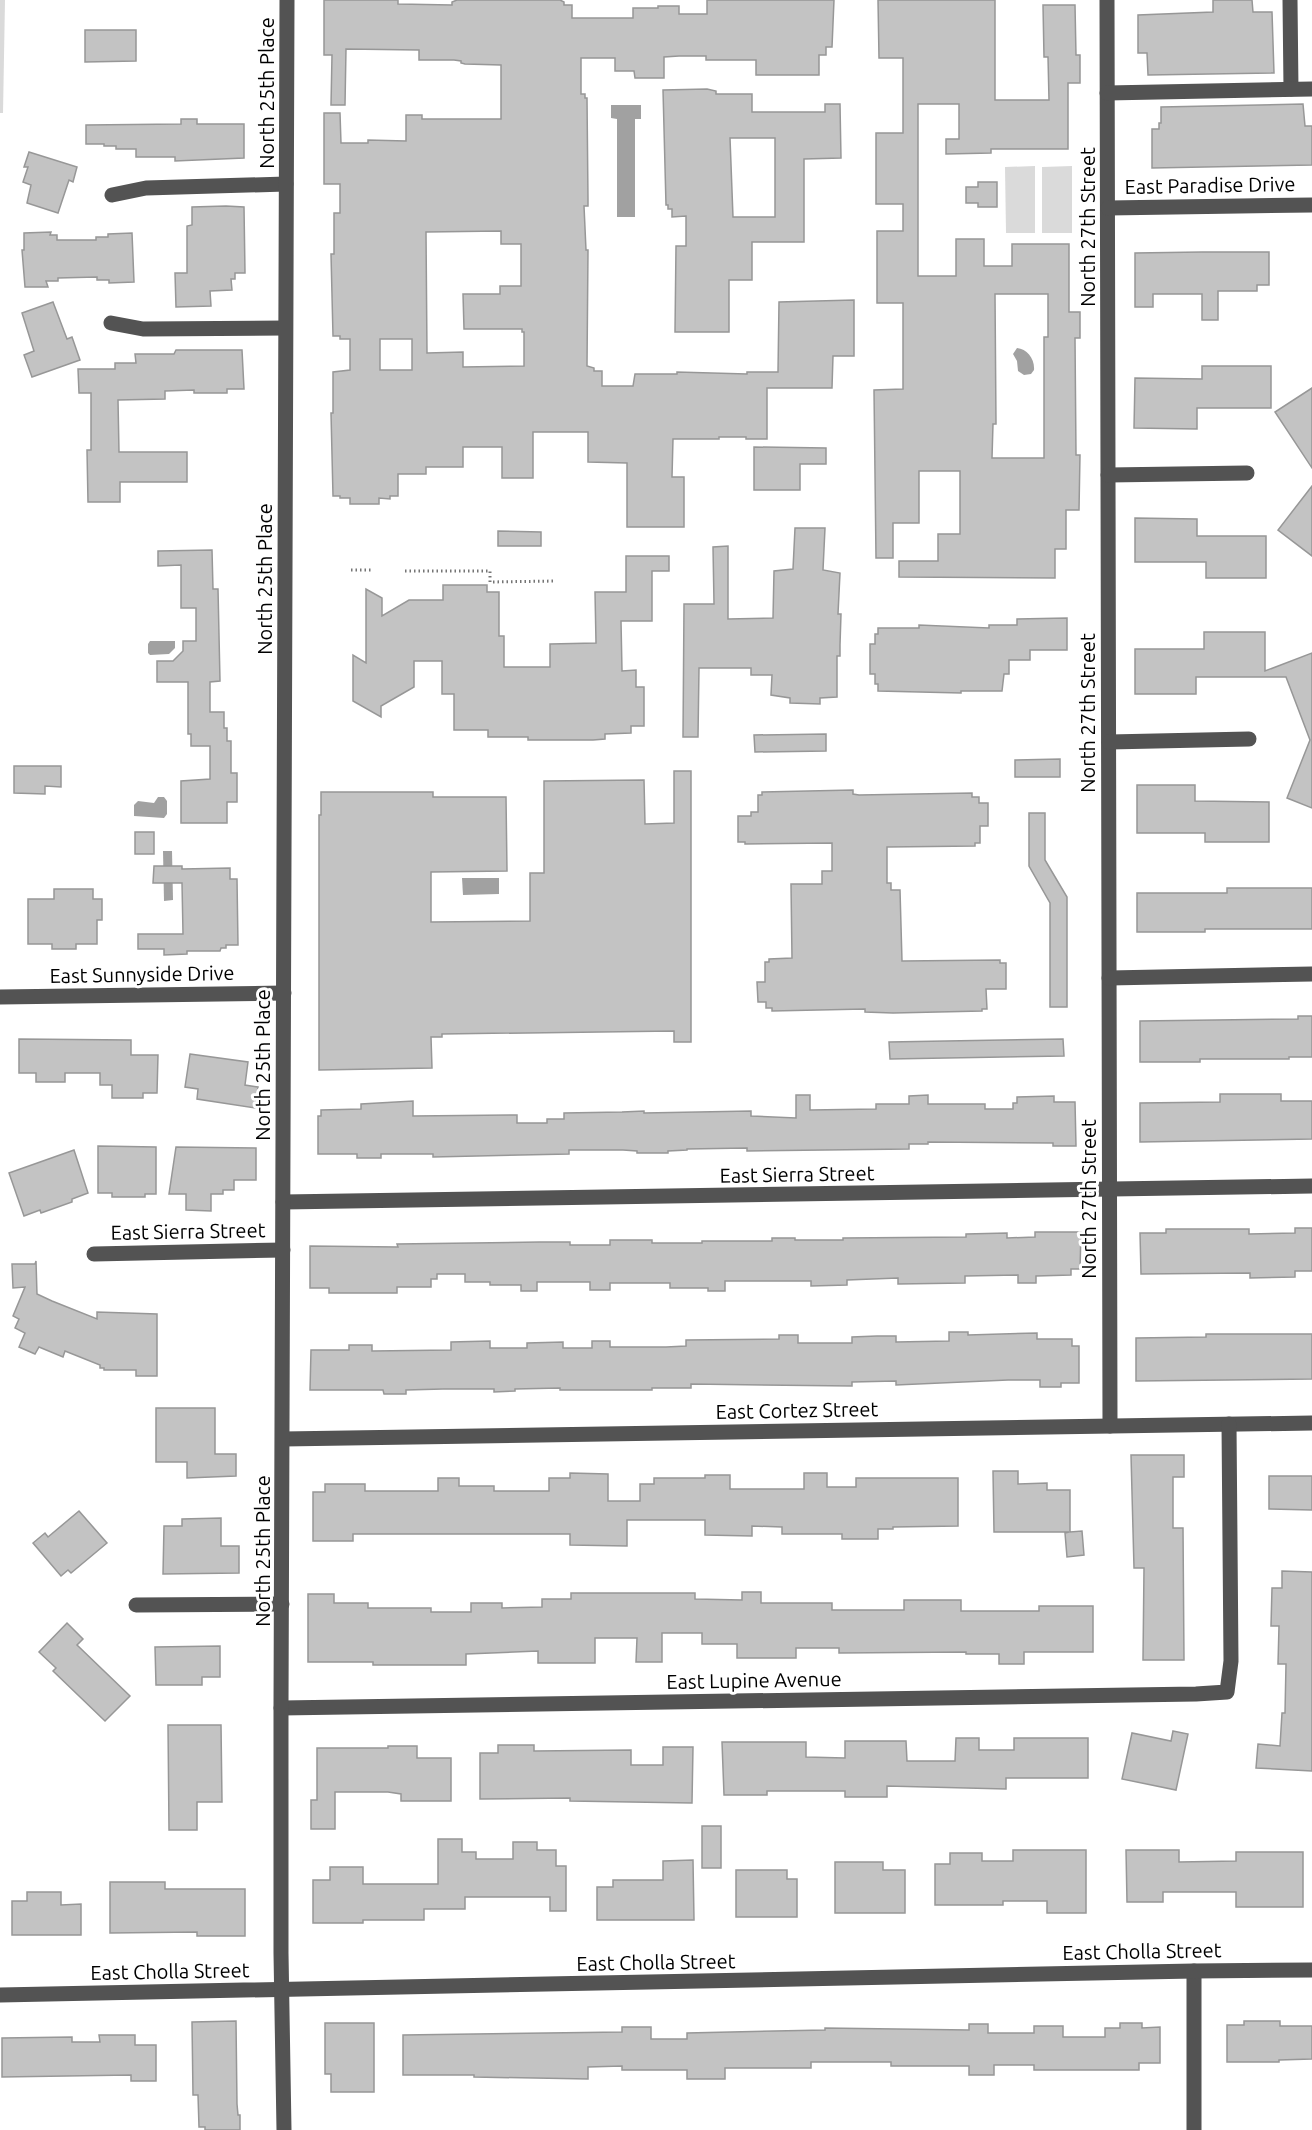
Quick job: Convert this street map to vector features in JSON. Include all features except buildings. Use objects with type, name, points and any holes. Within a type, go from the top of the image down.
[{"type":"street","name":"North 25th Place","points":[[285,2130],[281,1708],[287,0]]},
{"type":"street","name":"North 27th Street","points":[[1107,0],[1110,1426]]},
{"type":"street","points":[[1290,0],[1292,89]]},
{"type":"street","points":[[1107,93],[1312,89]]},
{"type":"street","points":[[112,195],[146,188],[286,184]]},
{"type":"street","name":"East Paradise Drive","points":[[1108,208],[1312,205]]},
{"type":"street","points":[[111,323],[143,330],[285,328]]},
{"type":"street","points":[[1108,476],[1246,473]]},
{"type":"street","points":[[1109,742],[1249,739]]},
{"type":"street","points":[[1109,978],[1312,974]]},
{"type":"street","name":"East Sunnyside Drive","points":[[0,998],[284,993]]},
{"type":"street","name":"East Sierra Street","points":[[283,1202],[1312,1186]]},
{"type":"street","name":"East Sierra Street","points":[[94,1254],[283,1250]]},
{"type":"street","name":"East Cortez Street","points":[[283,1439],[1312,1423]]},
{"type":"street","name":"East Lupine Avenue","points":[[281,1708],[1227,1692],[1231,1661],[1229,1424]]},
{"type":"street","points":[[136,1605],[282,1604]]},
{"type":"street","name":"East Cholla Street","points":[[0,1995],[1312,1970]]},
{"type":"street","points":[[1194,1971],[1194,2130]]},
{"type":"path","points":[[351,570],[372,570]]},
{"type":"path","points":[[405,571],[490,571],[490,582],[556,580]]},
{"type":"shaded area","points":[[0,0],[5,0],[3,113],[0,113]]},
{"type":"shaded area","points":[[611,105],[641,105],[641,119],[635,119],[635,217],[617,217],[617,119],[611,118]]},
{"type":"shaded area","points":[[1035,166],[1035,233],[1006,233],[1005,167]]},
{"type":"shaded area","points":[[1072,166],[1072,233],[1042,233],[1042,167]]},
{"type":"shaded area","points":[[1017,348],[1027,352],[1032,358],[1034,370],[1031,374],[1024,375],[1018,371],[1017,361],[1013,354]]},
{"type":"shaded area","points":[[150,641],[175,641],[175,648],[169,654],[150,655],[148,644]]},
{"type":"shaded area","points":[[158,797],[164,797],[167,801],[167,814],[164,818],[134,816],[134,805],[138,801],[154,803]]},
{"type":"shaded area","points":[[163,851],[172,851],[173,900],[164,901]]},
{"type":"shaded area","points":[[462,878],[499,878],[499,894],[463,895]]}]
